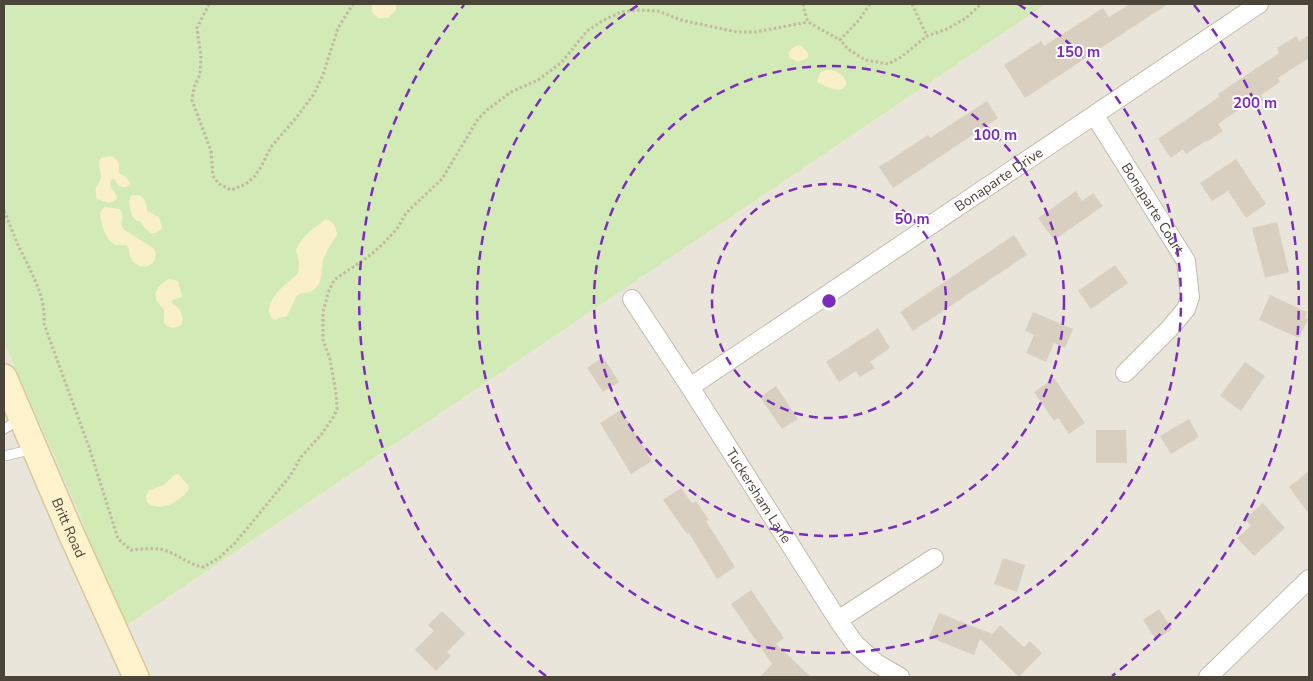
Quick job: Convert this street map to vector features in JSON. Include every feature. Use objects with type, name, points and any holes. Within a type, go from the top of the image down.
[{"type":"street","name":"Bonaparte Drive","points":[[690,387],[1259,4]]},
{"type":"street","name":"Bonaparte Court","points":[[1095,116],[1186,261],[1190,297],[1186,309],[1125,373]]},
{"type":"street","name":"Tuckersham Lane","points":[[632,299],[855,644],[876,663],[900,677]]},
{"type":"street","name":"Britt Road","points":[[4,377],[11,421],[34,449],[136,677]]},
{"type":"street","points":[[838,620],[934,558]]},
{"type":"street","points":[[1208,677],[1309,579]]},
{"type":"lane","points":[[4,456],[34,449]]},
{"type":"path","points":[[209,4],[197,28],[201,57],[200,75],[194,87],[192,100],[211,152],[213,176],[219,184],[231,190],[246,184],[255,176],[271,147],[314,94],[323,75],[338,28],[353,4]]},
{"type":"path","points":[[804,4],[803,7],[808,22]]},
{"type":"path","points":[[840,40],[860,20],[870,4]]},
{"type":"path","points":[[912,4],[927,36]]},
{"type":"path","points":[[4,210],[36,279],[45,310],[44,324],[89,447],[118,539],[131,550],[166,550],[196,566],[204,567],[220,557],[236,542],[290,476],[301,457],[321,435],[334,416],[337,408],[336,393],[330,359],[323,340],[323,312],[334,280],[382,246],[397,229],[406,213],[442,180],[478,118],[511,92],[538,80],[562,62],[587,31],[620,12],[658,11],[681,20],[716,28],[746,32],[808,22],[840,40],[848,49],[865,60],[888,64],[907,53],[927,36],[947,29],[966,18],[981,4]]},
{"type":"shaded area","points":[[1046,4],[1309,4],[1309,677],[4,677],[4,343],[77,508],[121,629]]},
{"type":"green space","points":[[4,4],[1046,4],[121,629],[77,508],[4,343]]},
{"type":"sand","points":[[372,4],[396,4],[396,10],[388,18],[378,18],[372,12]]},
{"type":"sand","points":[[798,45],[802,46],[808,53],[808,58],[798,62],[790,58],[788,53]]},
{"type":"sand","points":[[825,70],[833,70],[843,76],[846,81],[844,88],[840,90],[833,89],[817,82],[820,73]]},
{"type":"sand","points":[[110,156],[117,160],[119,173],[126,177],[130,183],[128,186],[121,187],[112,179],[110,186],[117,197],[116,200],[109,203],[97,199],[96,187],[101,177],[99,161],[101,158]]},
{"type":"sand","points":[[131,196],[143,197],[147,211],[159,217],[162,228],[159,231],[155,233],[150,232],[140,221],[137,221],[132,216],[129,202]]},
{"type":"sand","points":[[105,207],[120,209],[123,229],[155,249],[153,263],[148,266],[138,265],[130,256],[129,248],[126,245],[114,244],[108,239],[100,212]]},
{"type":"sand","points":[[326,219],[334,225],[337,235],[323,260],[319,283],[312,291],[297,295],[287,316],[274,320],[269,308],[271,301],[281,288],[298,274],[299,262],[296,250],[299,244],[308,233]]},
{"type":"sand","points":[[169,279],[178,281],[182,297],[172,300],[172,303],[182,314],[182,324],[175,327],[170,327],[164,323],[164,310],[156,300],[157,289]]},
{"type":"sand","points":[[178,474],[189,486],[189,489],[181,498],[170,504],[158,507],[147,502],[146,496],[149,490],[164,485],[174,475]]},
{"type":"building","points":[[1130,4],[1168,4],[1025,98],[1004,65],[1041,41],[1044,46],[1103,8],[1109,17]]},
{"type":"building","points":[[1309,35],[1309,58],[1278,78],[1280,82],[1261,95],[1264,100],[1249,110],[1246,105],[1218,124],[1223,131],[1207,142],[1186,154],[1183,149],[1171,158],[1158,139],[1219,97],[1218,94],[1279,53],[1277,48],[1296,36],[1299,41]]},
{"type":"building","points":[[987,101],[998,118],[893,188],[879,167],[928,135],[930,138]]},
{"type":"building","points":[[1236,159],[1266,204],[1246,218],[1228,191],[1212,201],[1200,183]]},
{"type":"building","points":[[1076,191],[1082,201],[1093,193],[1103,206],[1054,240],[1038,218]]},
{"type":"building","points":[[1277,222],[1289,272],[1265,278],[1252,228]]},
{"type":"building","points":[[1014,235],[1027,255],[913,331],[900,312]]},
{"type":"building","points":[[1115,265],[1128,283],[1091,309],[1078,291]]},
{"type":"building","points":[[1270,295],[1307,312],[1305,318],[1308,319],[1299,338],[1259,320]]},
{"type":"building","points":[[1033,312],[1073,329],[1065,348],[1054,343],[1046,362],[1026,353],[1034,335],[1025,331]]},
{"type":"building","points":[[878,328],[890,348],[870,362],[875,368],[860,377],[856,371],[839,382],[826,362]]},
{"type":"building","points":[[603,357],[619,382],[603,392],[587,368]]},
{"type":"building","points":[[1245,362],[1265,376],[1241,411],[1220,396]]},
{"type":"building","points":[[1054,378],[1085,423],[1069,434],[1058,418],[1054,421],[1034,392]]},
{"type":"building","points":[[776,386],[798,419],[782,429],[760,397]]},
{"type":"building","points":[[621,410],[652,461],[631,474],[600,423]]},
{"type":"building","points":[[1189,419],[1199,437],[1171,454],[1160,436]]},
{"type":"building","points":[[1096,430],[1126,430],[1127,463],[1096,463]]},
{"type":"building","points":[[1309,471],[1309,514],[1289,487]]},
{"type":"building","points":[[681,488],[692,503],[696,501],[709,520],[706,521],[735,567],[717,579],[689,533],[687,534],[663,500]]},
{"type":"building","points":[[1263,503],[1285,528],[1254,556],[1237,538],[1251,526],[1245,519]]},
{"type":"building","points":[[1003,558],[1025,565],[1017,592],[994,584]]},
{"type":"building","points":[[751,590],[784,638],[776,644],[811,677],[760,677],[772,664],[731,604]]},
{"type":"building","points":[[1159,609],[1172,629],[1156,640],[1143,620]]},
{"type":"building","points":[[442,611],[465,634],[447,652],[451,656],[436,671],[415,650],[434,631],[428,625]]},
{"type":"building","points":[[939,613],[992,634],[1000,625],[1024,647],[1030,641],[1042,653],[1019,677],[980,639],[974,655],[929,637]]}]
